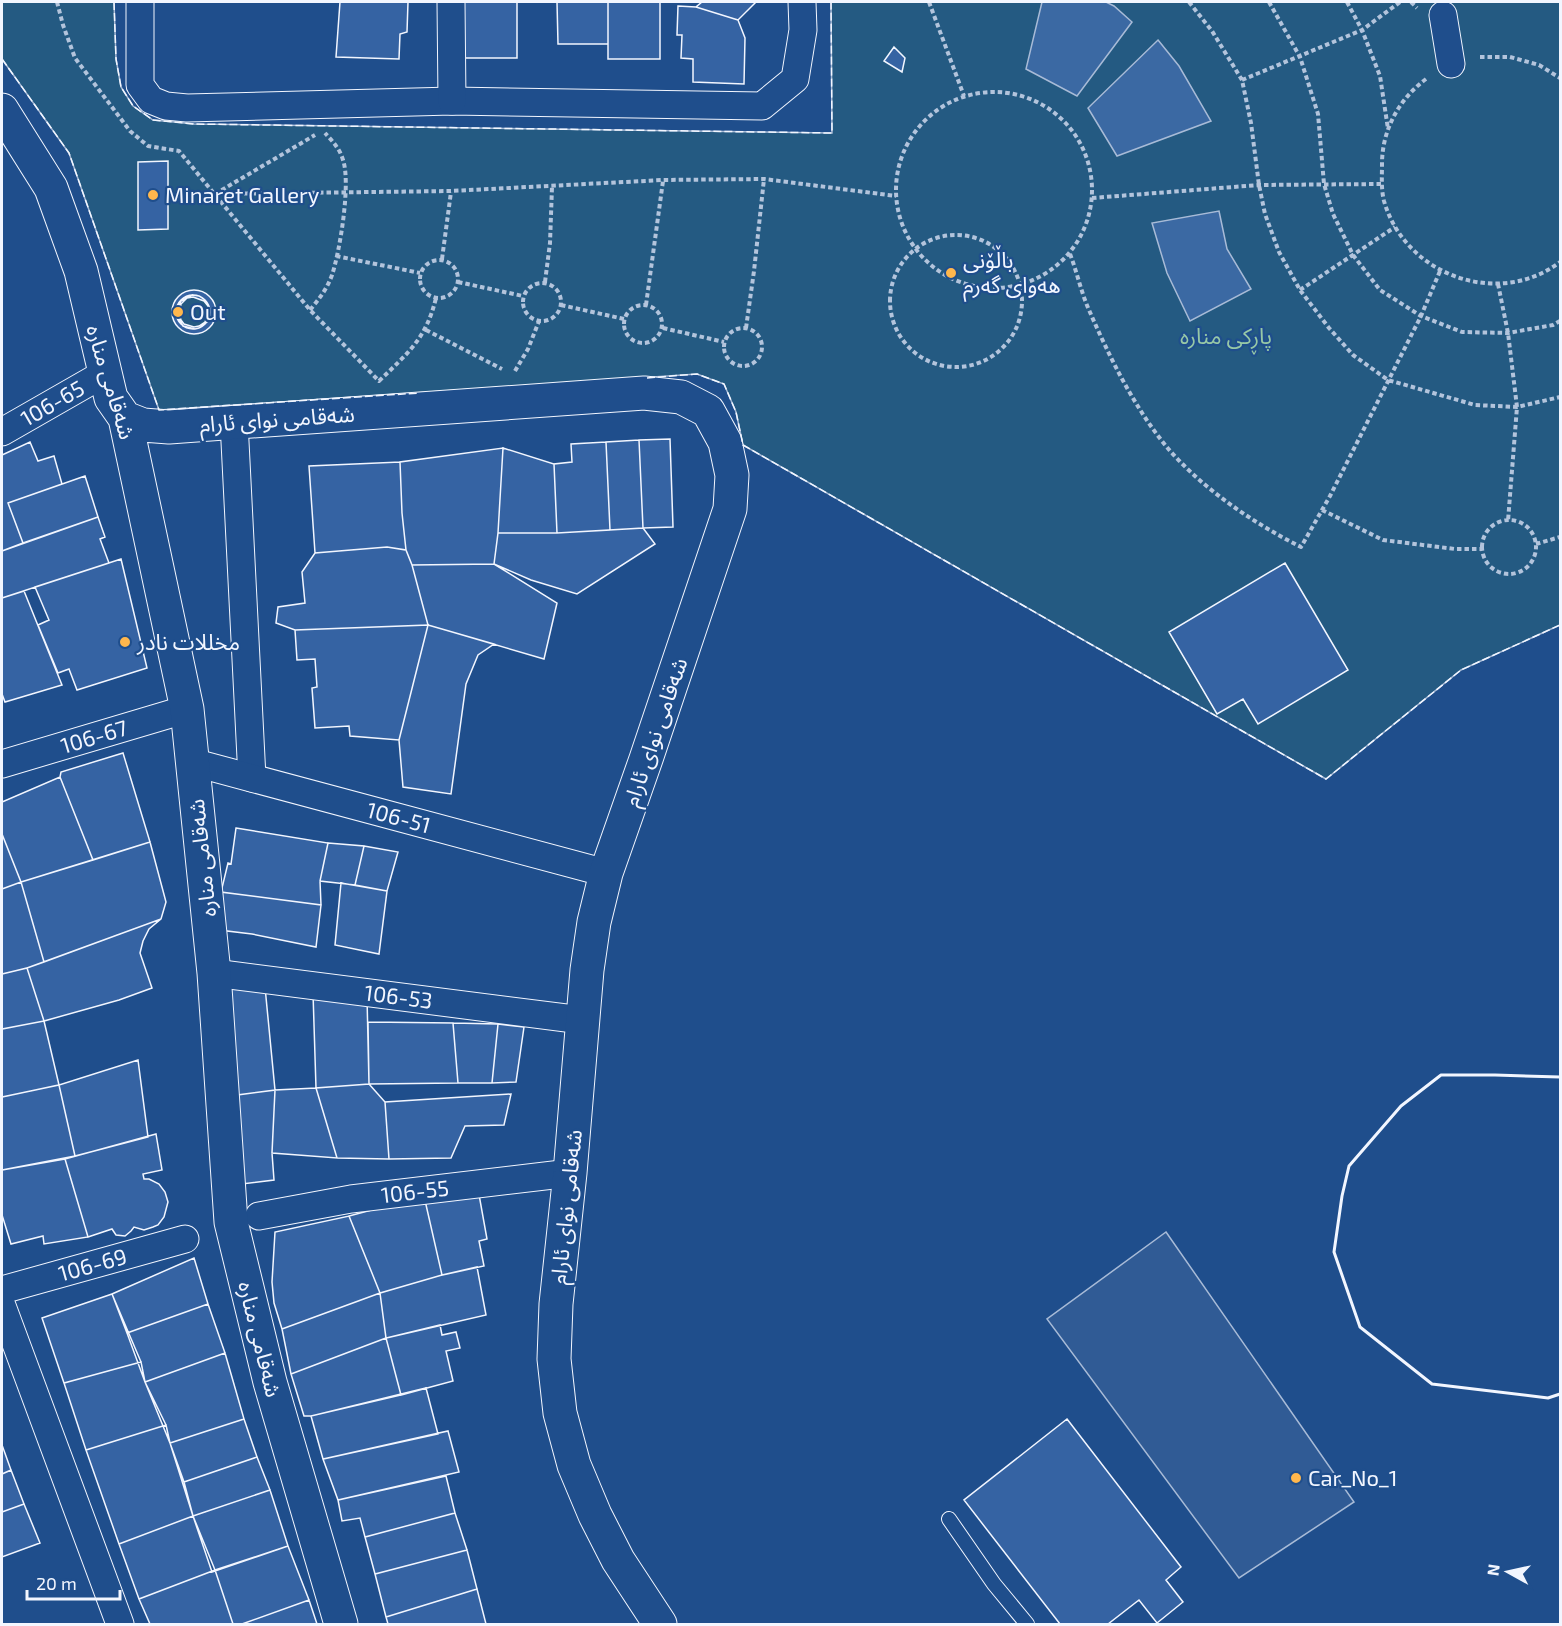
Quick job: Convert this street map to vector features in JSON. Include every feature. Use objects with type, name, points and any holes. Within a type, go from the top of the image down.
[{"type":"street","points":[[140,2],[140,85],[151,100],[166,106],[187,108],[452,101],[762,105],[795,79],[803,30],[802,2]]},
{"type":"street","points":[[451,2],[452,101]]},
{"type":"street","points":[[1443,15],[1451,64]]},
{"type":"street","name":"شەقامی منارە","points":[[4,120],[51,188],[81,271],[111,398],[125,418],[187,709],[214,973],[231,1222],[270,1382],[341,1624]]},
{"type":"street","name":"106-65","points":[[2,432],[105,373]]},
{"type":"street","name":"شەقامی نوای ئارام","points":[[125,418],[143,425],[169,427],[644,393],[681,397],[708,411],[724,442],[732,475],[729,509],[720,542],[606,873],[594,922],[582,1020],[570,1173],[556,1304],[554,1359],[560,1413],[574,1466],[618,1560],[660,1624]]},
{"type":"street","points":[[234,423],[252,778]]},
{"type":"street","name":"106-67","points":[[2,764],[187,709]]},
{"type":"street","name":"106-51","points":[[192,762],[606,873]]},
{"type":"street","name":"106-53","points":[[214,973],[582,1020]]},
{"type":"street","name":"106-55","points":[[259,1216],[351,1199],[570,1173]]},
{"type":"street","name":"106-69","points":[[2,1290],[185,1239]]},
{"type":"street","points":[[2,1306],[120,1624]]},
{"type":"lane","points":[[949,1519],[994,1584],[1027,1624]]},
{"type":"path","points":[[929,2],[964,96]]},
{"type":"path","points":[[1189,2],[1212,31],[1242,80],[1265,214],[1279,252],[1300,290],[1353,356],[1388,381],[1475,405],[1517,407],[1560,397]]},
{"type":"path","points":[[1269,2],[1299,57],[1318,114],[1324,184],[1333,214],[1353,255],[1380,290],[1421,316],[1462,332],[1508,333],[1553,325],[1560,321]]},
{"type":"path","points":[[1347,2],[1362,30],[1380,76],[1388,130]]},
{"type":"path","points":[[1242,80],[1362,30],[1400,2]]},
{"type":"path","points":[[1560,78],[1539,65],[1510,57],[1480,57],[1451,64],[1434,72],[1406,97],[1388,130],[1382,151],[1384,201],[1395,227],[1415,252],[1440,271],[1468,281],[1498,284],[1519,282],[1560,264]]},
{"type":"path","points":[[980,92],[1011,92],[1041,103],[1059,115],[1073,132],[1084,150],[1090,171],[1089,215],[1082,235],[1070,254],[1035,280],[1015,287],[983,289],[952,281],[926,263],[915,249],[907,238],[896,208],[895,176],[905,146],[923,120],[949,101],[964,96],[980,92]]},
{"type":"path","points":[[214,194],[323,130],[338,147],[344,162],[346,193],[340,239],[332,275],[323,295],[310,310]]},
{"type":"path","points":[[214,194],[451,191],[663,180],[764,179],[896,196]]},
{"type":"path","points":[[746,328],[764,179]]},
{"type":"path","points":[[646,305],[663,180]]},
{"type":"path","points":[[1091,198],[1259,184],[1382,184]]},
{"type":"path","points":[[545,282],[550,243],[552,187]]},
{"type":"path","points":[[442,259],[451,191]]},
{"type":"path","points":[[214,194],[310,310],[379,381],[415,346],[426,330],[436,298]]},
{"type":"path","points":[[1300,290],[1395,227]]},
{"type":"path","points":[[959,235],[979,239],[996,249],[1010,263],[1020,285],[1022,299],[1020,318],[1013,336],[1001,351],[985,362],[966,367],[947,368],[929,362],[912,351],[898,336],[891,316],[889,296],[894,276],[904,259],[915,249],[939,237],[959,235]]},
{"type":"path","points":[[1070,254],[1088,308],[1118,371],[1149,423],[1166,446],[1217,495],[1279,536],[1301,547],[1421,316],[1440,271]]},
{"type":"path","points":[[336,256],[420,273]]},
{"type":"path","points":[[442,259],[455,267],[458,282],[451,294],[436,298],[429,296],[424,290],[420,273],[428,263],[442,259]]},
{"type":"path","points":[[458,282],[523,296]]},
{"type":"path","points":[[545,282],[558,290],[561,304],[554,317],[539,321],[526,314],[523,307],[523,296],[530,286],[545,282]]},
{"type":"path","points":[[1498,284],[1508,333],[1517,407],[1508,521]]},
{"type":"path","points":[[561,304],[624,319]]},
{"type":"path","points":[[638,305],[646,305],[659,312],[663,328],[655,340],[640,343],[628,336],[624,329],[624,319],[638,305]]},
{"type":"path","points":[[513,375],[528,349],[539,321]]},
{"type":"path","points":[[663,328],[724,342]]},
{"type":"path","points":[[746,328],[759,335],[762,350],[755,363],[740,366],[727,359],[724,353],[724,342],[731,331],[746,328]]},
{"type":"path","points":[[426,330],[503,370]]},
{"type":"path","points":[[1322,510],[1383,540],[1455,549],[1482,549]]},
{"type":"path","points":[[1513,520],[1532,531],[1537,552],[1532,562],[1524,570],[1506,575],[1496,572],[1487,565],[1482,544],[1492,525],[1508,521],[1513,520]]},
{"type":"path","points":[[1536,543],[1560,537]]},
{"type":"green space","name":"پاڕکی منارە","points":[[2,2],[114,2],[116,59],[121,87],[133,106],[153,120],[194,124],[832,133],[831,2],[1560,2],[1560,625],[1461,670],[1326,779],[743,445],[736,412],[724,384],[697,374],[159,410],[69,153],[2,59]]},
{"type":"shaded area","points":[[1042,2],[1106,2],[1132,22],[1077,96],[1026,69]]},
{"type":"shaded area","points":[[1158,40],[1179,66],[1211,121],[1117,156],[1088,108]]},
{"type":"shaded area","points":[[1219,211],[1227,249],[1251,289],[1190,321],[1167,273],[1152,223]]},
{"type":"shaded area","points":[[1166,1232],[1354,1502],[1239,1578],[1047,1319]]},
{"type":"building","points":[[340,2],[408,2],[407,32],[400,34],[399,59],[336,57]]},
{"type":"building","points":[[464,2],[517,2],[517,58],[464,58]]},
{"type":"building","points":[[557,2],[608,2],[608,44],[558,44]]},
{"type":"building","points":[[608,2],[660,2],[660,59],[608,59]]},
{"type":"building","points":[[702,2],[756,2],[738,20],[696,7]]},
{"type":"building","points":[[678,6],[696,7],[738,20],[745,38],[744,84],[693,82],[693,59],[681,58],[682,35],[677,35]]},
{"type":"building","points":[[894,47],[905,58],[902,72],[884,61]]},
{"type":"building","name":"Minaret Gallery","points":[[168,161],[168,229],[138,230],[138,162]]},
{"type":"building","points":[[194,290],[209,297],[216,312],[209,327],[194,334],[179,327],[172,312],[179,297]]},
{"type":"building","name":"Out","points":[[192,295],[199,296],[205,300],[207,305],[204,301],[193,297],[187,298],[181,304],[179,314],[184,324],[194,327],[205,322],[209,312],[208,307],[210,311],[207,322],[195,329],[183,326],[177,315],[181,301]]},
{"type":"building","points":[[193,295],[205,300],[210,312],[205,324],[193,329],[181,324],[176,312],[181,300]]},
{"type":"building","points":[[670,439],[673,527],[643,528],[639,440]]},
{"type":"building","points":[[639,440],[643,528],[610,530],[606,442]]},
{"type":"building","points":[[30,442],[38,461],[54,456],[62,484],[8,503],[23,543],[2,551],[2,455]]},
{"type":"building","points":[[606,442],[610,530],[557,533],[554,464],[572,462],[571,444]]},
{"type":"building","points":[[503,448],[494,564],[412,565],[406,550],[400,462]]},
{"type":"building","points":[[503,448],[554,464],[557,533],[498,533]]},
{"type":"building","points":[[400,462],[406,550],[387,547],[315,553],[309,466]]},
{"type":"building","points":[[85,476],[98,517],[23,543],[8,503]]},
{"type":"building","points":[[98,517],[105,537],[100,539],[109,563],[2,598],[2,551]]},
{"type":"building","points":[[643,528],[655,544],[577,594],[531,580],[494,564],[498,533],[557,533]]},
{"type":"building","points":[[387,547],[406,550],[428,625],[295,630],[276,623],[278,607],[305,603],[302,572],[315,553]]},
{"type":"building","points":[[121,559],[147,668],[77,690],[69,669],[58,673],[38,625],[49,620],[35,587]]},
{"type":"building","points":[[1285,563],[1348,670],[1258,724],[1243,699],[1217,714],[1169,632]]},
{"type":"building","points":[[494,564],[557,603],[544,659],[428,625],[412,565]]},
{"type":"building","points":[[24,591],[62,685],[5,702],[2,694],[2,598]]},
{"type":"building","points":[[428,625],[494,644],[478,655],[466,684],[451,794],[403,787],[399,740]]},
{"type":"building","points":[[428,625],[399,740],[350,736],[349,726],[315,728],[312,688],[317,687],[315,659],[297,660],[295,630]]},
{"type":"building","points":[[123,753],[150,842],[93,860],[60,777],[61,772]]},
{"type":"building","points":[[60,777],[93,860],[21,882],[2,834],[2,802]]},
{"type":"building","points":[[236,828],[328,843],[320,881],[321,905],[221,892],[228,863],[231,864]]},
{"type":"building","points":[[2,834],[21,882],[2,889]]},
{"type":"building","points":[[150,842],[166,902],[161,919],[44,962],[21,882]]},
{"type":"building","points":[[328,843],[364,846],[355,885],[320,881]]},
{"type":"building","points":[[364,846],[398,852],[387,891],[355,885]]},
{"type":"building","points":[[21,882],[44,962],[2,974],[2,889]]},
{"type":"building","points":[[341,883],[387,891],[379,954],[335,945]]},
{"type":"building","points":[[221,892],[321,905],[316,947],[219,930]]},
{"type":"building","points":[[161,919],[149,929],[140,953],[152,988],[119,1000],[44,1021],[27,968]]},
{"type":"building","points":[[27,968],[44,1021],[2,1029],[2,974]]},
{"type":"building","points":[[219,980],[265,987],[275,1090],[230,1096]]},
{"type":"building","points":[[313,993],[367,997],[369,1084],[316,1088]]},
{"type":"building","points":[[44,1021],[59,1085],[2,1097],[2,1029]]},
{"type":"building","points":[[368,1022],[453,1023],[458,1083],[369,1084]]},
{"type":"building","points":[[453,1023],[498,1024],[492,1083],[458,1083]]},
{"type":"building","points":[[498,1024],[524,1027],[516,1082],[492,1083]]},
{"type":"building","points":[[138,1060],[148,1137],[75,1156],[59,1085]]},
{"type":"building","points":[[369,1084],[385,1102],[389,1159],[337,1158],[316,1088]]},
{"type":"building","points":[[59,1085],[75,1156],[2,1170],[2,1097]]},
{"type":"building","points":[[316,1088],[337,1158],[272,1153],[275,1090]]},
{"type":"building","points":[[275,1090],[272,1153],[274,1180],[234,1185],[230,1096]]},
{"type":"building","points":[[511,1094],[504,1125],[465,1126],[451,1158],[389,1159],[385,1102]]},
{"type":"building","points":[[156,1134],[162,1170],[143,1174],[144,1179],[159,1184],[165,1192],[168,1202],[164,1217],[158,1225],[144,1230],[134,1227],[125,1236],[116,1235],[112,1229],[88,1237],[65,1159]]},
{"type":"building","points":[[65,1159],[88,1237],[44,1244],[43,1236],[11,1244],[2,1215],[2,1170]]},
{"type":"building","points":[[478,1189],[487,1239],[479,1241],[484,1266],[442,1275],[424,1196]]},
{"type":"building","points":[[424,1196],[442,1275],[380,1293],[349,1216]]},
{"type":"building","points":[[349,1216],[380,1293],[282,1329],[274,1303],[272,1282],[275,1232]]},
{"type":"building","points":[[194,1258],[208,1304],[127,1333],[112,1294]]},
{"type":"building","points":[[477,1267],[486,1315],[386,1338],[380,1293]]},
{"type":"building","points":[[380,1293],[386,1338],[291,1374],[282,1329]]},
{"type":"building","points":[[112,1294],[141,1362],[64,1383],[42,1318]]},
{"type":"building","points":[[208,1304],[225,1353],[145,1382],[127,1333]]},
{"type":"building","points":[[440,1325],[442,1335],[456,1332],[460,1348],[446,1351],[453,1381],[401,1395],[386,1338]]},
{"type":"building","points":[[386,1338],[401,1395],[304,1416],[291,1374]]},
{"type":"building","points":[[225,1353],[244,1419],[170,1443],[145,1382]]},
{"type":"building","points":[[141,1362],[145,1382],[166,1425],[86,1450],[64,1383]]},
{"type":"building","points":[[426,1388],[438,1434],[323,1459],[311,1416]]},
{"type":"building","points":[[244,1419],[257,1457],[184,1482],[170,1443]]},
{"type":"building","points":[[1067,1419],[1181,1567],[1166,1580],[1183,1602],[1157,1623],[1139,1600],[1108,1624],[1060,1624],[964,1500]]},
{"type":"building","points":[[166,1425],[193,1516],[119,1544],[86,1450]]},
{"type":"building","points":[[448,1431],[459,1472],[338,1500],[323,1459]]},
{"type":"building","points":[[2,1445],[11,1470],[2,1474]]},
{"type":"building","points":[[257,1457],[270,1490],[193,1516],[184,1482]]},
{"type":"building","points":[[11,1470],[24,1504],[2,1512],[2,1474]]},
{"type":"building","points":[[446,1476],[455,1513],[365,1537],[360,1518],[342,1521],[338,1500]]},
{"type":"building","points":[[270,1490],[288,1546],[212,1572],[193,1516]]},
{"type":"building","points":[[24,1504],[40,1543],[2,1557],[2,1512]]},
{"type":"building","points":[[455,1513],[467,1550],[375,1574],[365,1537]]},
{"type":"building","points":[[193,1516],[215,1570],[139,1599],[119,1544]]},
{"type":"building","points":[[288,1546],[309,1600],[242,1624],[233,1624],[215,1570]]},
{"type":"building","points":[[467,1550],[477,1589],[386,1617],[375,1574]]},
{"type":"building","points":[[215,1570],[233,1624],[150,1624],[139,1599]]},
{"type":"building","points":[[477,1589],[486,1624],[388,1624],[386,1617]]},
{"type":"building","points":[[309,1600],[317,1624],[242,1624]]},
{"type":"fence","points":[[114,2],[116,59],[121,87],[133,106],[153,120],[194,124],[832,133],[831,2]]},
{"type":"fence","points":[[2,59],[69,153],[159,410],[419,393]]},
{"type":"fence","points":[[647,378],[697,374],[724,384],[736,412],[743,445],[1326,779],[1461,670],[1560,625]]},
{"type":"wall","points":[[1560,1077],[1441,1075],[1401,1106],[1349,1166],[1334,1252],[1360,1327],[1432,1384],[1548,1398],[1560,1394]]},
{"type":"place","name":"Minaret Gallery","points":[[153,195]]},
{"type":"place","name":"باڵۆنی هەوای گەرم","points":[[951,273]]},
{"type":"place","name":"Out","points":[[178,312]]},
{"type":"place","name":"مخللات نادر","points":[[125,642]]},
{"type":"place","name":"Car_No_1","points":[[1296,1478]]}]
